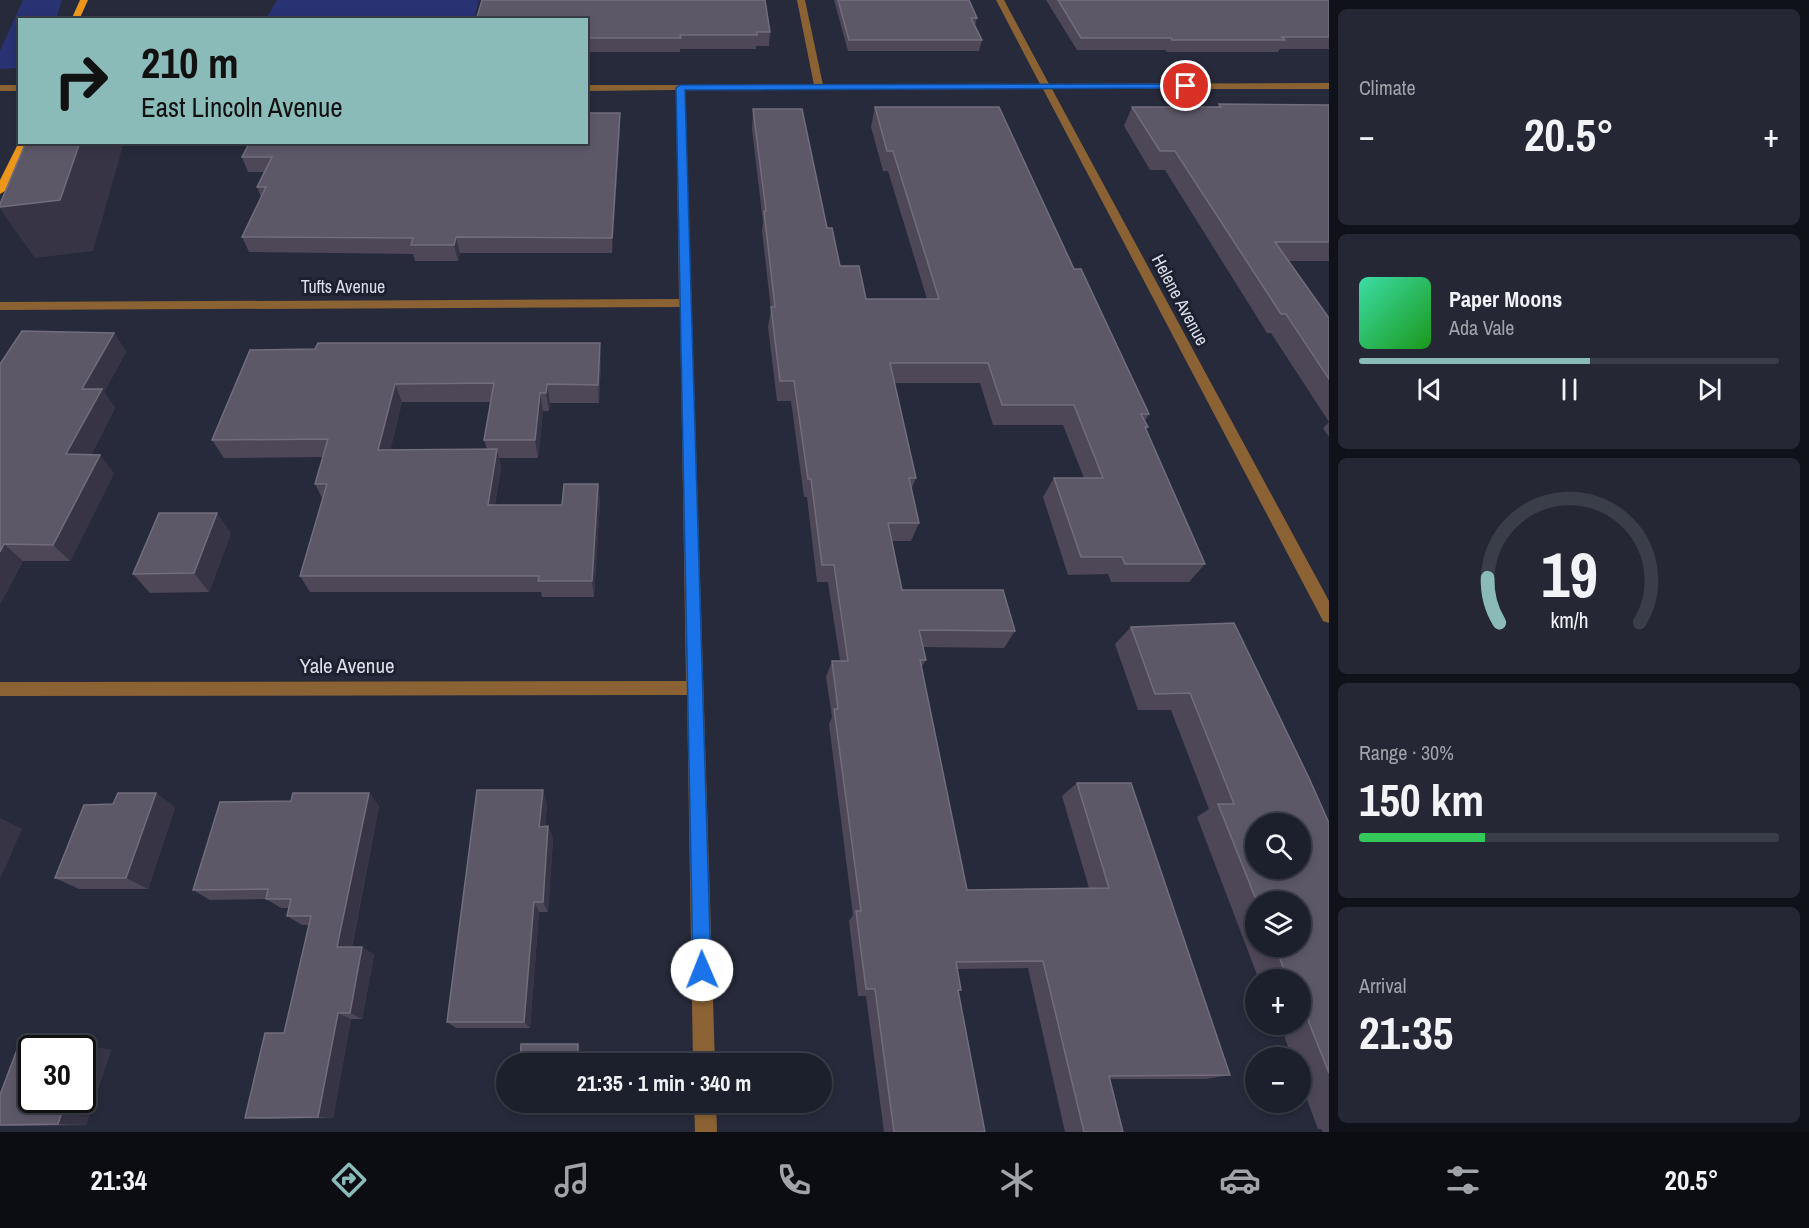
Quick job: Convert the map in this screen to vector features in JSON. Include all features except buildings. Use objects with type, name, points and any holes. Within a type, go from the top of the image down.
[{"type":"main road","points":[[76,18],[84,0]]},
{"type":"main road","points":[[0,191],[22,144]]},
{"type":"street","points":[[801,0],[819,87]]},
{"type":"street","name":"Helene Avenue","points":[[1000,0],[1329,616]]},
{"type":"street","points":[[588,88],[1329,86]]},
{"type":"street","points":[[0,88],[18,88]]},
{"type":"street","points":[[680,88],[704,1053]]},
{"type":"street","name":"Tufts Avenue","points":[[0,306],[686,303]]},
{"type":"street","name":"Yale Avenue","points":[[0,689],[695,688]]},
{"type":"street","points":[[705,1113],[706,1132]]},
{"type":"shaded area","points":[[23,0],[62,0],[56,18],[18,18],[18,68],[0,69],[0,51]]},
{"type":"shaded area","points":[[277,0],[479,0],[474,18],[267,18]]},
{"type":"route","points":[[702,970],[680,88],[1186,86]]}]
